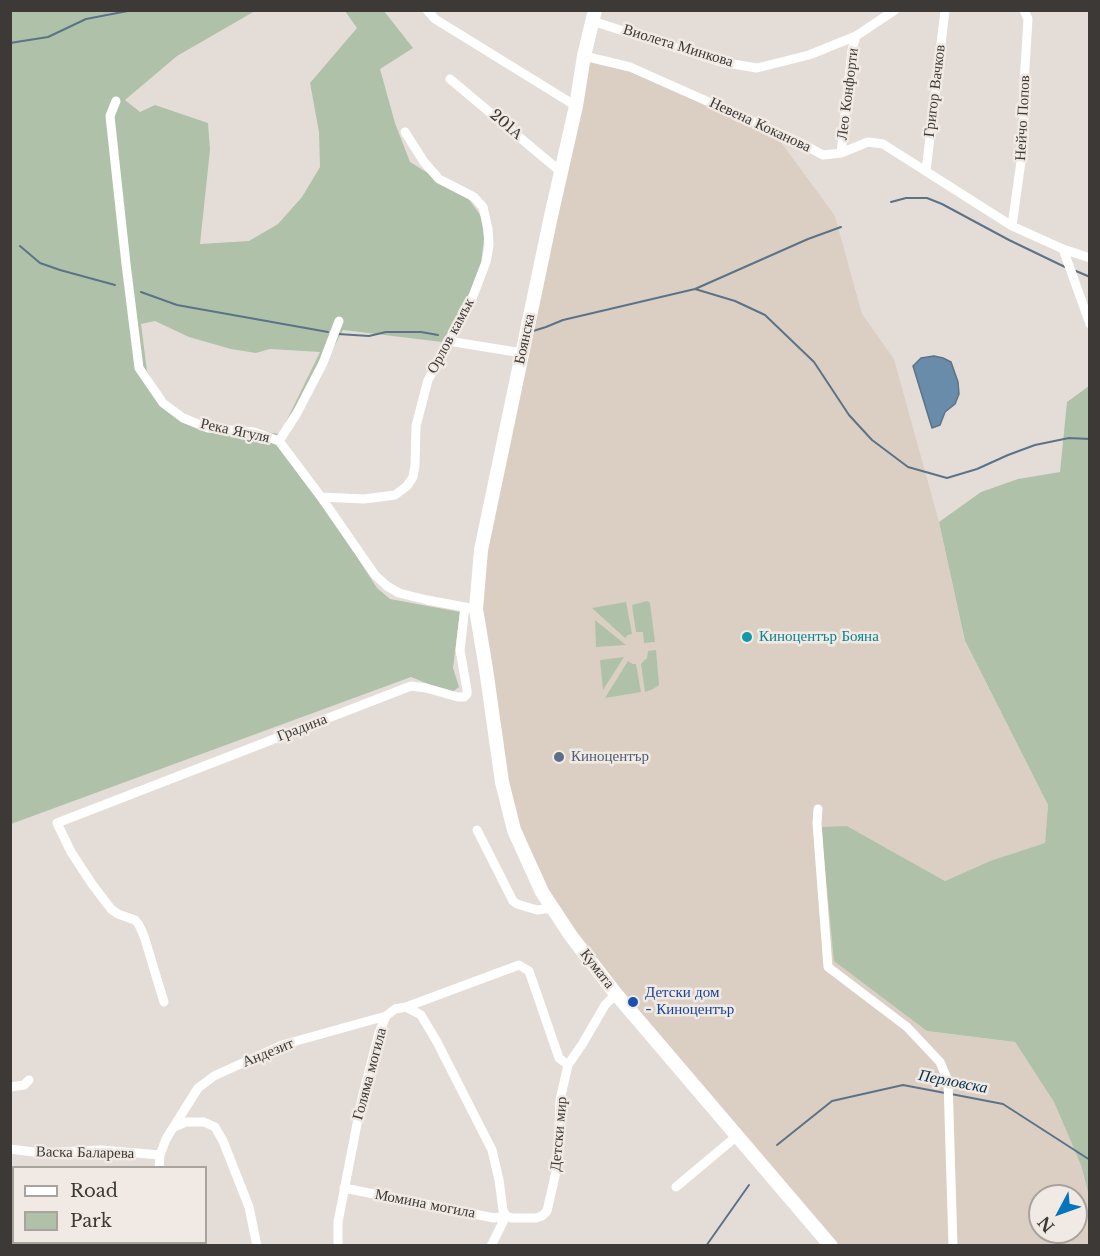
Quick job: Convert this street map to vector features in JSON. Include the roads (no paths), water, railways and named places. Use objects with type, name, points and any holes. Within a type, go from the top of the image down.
[{"type":"main road","name":"Боянска","points":[[486,669],[471,608],[481,550],[550,216],[576,106],[593,16]]},
{"type":"main road","name":"Кумата","points":[[486,669],[502,782],[514,830],[542,892],[571,936],[616,994],[831,1245]]},
{"type":"street","points":[[427,10],[435,19],[576,106]]},
{"type":"street","name":"Виолета Минкова","points":[[593,16],[721,62],[758,68],[809,55],[856,36],[895,10]]},
{"type":"street","name":"Григор Вачков","points":[[926,171],[945,10]]},
{"type":"street","name":"Нейчо Попов","points":[[1012,226],[1024,140],[1024,83],[1028,19],[1024,10]]},
{"type":"street","name":"Лео Конфорти","points":[[841,153],[852,50],[856,36]]},
{"type":"street","name":"Невена Коканова","points":[[584,56],[630,67],[799,142],[823,155],[841,153],[868,142],[883,144],[1012,226],[1089,258]]},
{"type":"street","name":"201А","points":[[450,79],[561,172]]},
{"type":"street","name":"Река Ягуля","points":[[116,100],[110,116],[139,368],[164,403],[183,417],[208,428],[254,432],[279,441],[375,575],[387,586],[399,593],[471,608]]},
{"type":"street","name":"Орлов камък","points":[[321,497],[364,499],[395,495],[407,486],[413,477],[416,465],[416,426],[428,380],[473,296],[486,262],[489,245],[483,207],[474,197],[439,179],[424,162],[405,132]]},
{"type":"street","points":[[1063,249],[1089,324]]},
{"type":"street","points":[[279,441],[297,413],[323,363],[339,321]]},
{"type":"street","points":[[448,341],[522,353]]},
{"type":"street","name":"Градина","points":[[164,1002],[139,925],[135,920],[111,909],[76,860],[57,823],[411,686],[464,697],[467,690],[460,650],[471,608]]},
{"type":"street","points":[[818,809],[817,823],[828,966],[907,1026],[940,1062],[948,1081],[952,1245]]},
{"type":"street","points":[[477,830],[513,901],[537,910],[552,908]]},
{"type":"street","points":[[406,1007],[519,966],[529,971],[559,1058],[568,1065]]},
{"type":"street","name":"Детски мир","points":[[506,1216],[536,1218],[547,1211],[558,1163],[560,1100],[568,1065],[605,1005],[616,994]]},
{"type":"street","points":[[406,1007],[421,1015],[492,1150],[506,1216],[491,1245]]},
{"type":"street","name":"Голяма могила","points":[[338,1245],[338,1222],[344,1188],[362,1098],[379,1033],[386,1016],[396,1009],[406,1007]]},
{"type":"street","name":"Андезит","points":[[174,1126],[198,1088],[214,1076],[282,1045],[386,1016]]},
{"type":"street","points":[[10,1087],[24,1085],[29,1080]]},
{"type":"street","points":[[159,1166],[160,1155],[174,1126],[186,1122],[204,1122],[215,1127],[223,1141],[249,1207],[257,1245]]},
{"type":"street","points":[[676,1187],[738,1136]]},
{"type":"street","name":"Васка Баларева","points":[[10,1149],[41,1153],[101,1150],[160,1155]]},
{"type":"street","name":"Момина могила","points":[[344,1188],[494,1218],[506,1216]]},
{"type":"water","points":[[934,356],[951,362],[958,382],[959,394],[955,404],[945,412],[940,425],[932,428],[913,366],[921,358]]},
{"type":"waterway","points":[[10,43],[48,37],[86,19],[133,10]]},
{"type":"waterway","points":[[891,202],[906,198],[927,198],[1065,267]]},
{"type":"waterway","points":[[533,331],[563,320],[695,289],[808,239],[841,227]]},
{"type":"waterway","points":[[20,246],[40,263],[115,285]]},
{"type":"waterway","points":[[1076,271],[1090,277]]},
{"type":"waterway","points":[[695,289],[735,301],[765,315],[814,362],[849,415],[872,440],[908,467],[947,478],[977,469],[1035,445],[1069,438],[1090,439]]},
{"type":"waterway","points":[[141,292],[177,305],[328,332]]},
{"type":"waterway","points":[[338,334],[369,336],[386,332],[421,332],[438,335]]},
{"type":"waterway","name":"Перловска","points":[[777,1145],[832,1101],[903,1085],[945,1093]]},
{"type":"waterway","name":"Перловска","points":[[951,1094],[1003,1104],[1090,1160]]},
{"type":"waterway","name":"Перловска","points":[[706,1246],[749,1185]]},
{"type":"place","name":"Киноцентър Бояна","points":[[747,637]]},
{"type":"place","name":"Киноцентър","points":[[559,757]]},
{"type":"place","name":"Детски дом - Киноцентър","points":[[633,1002]]}]
